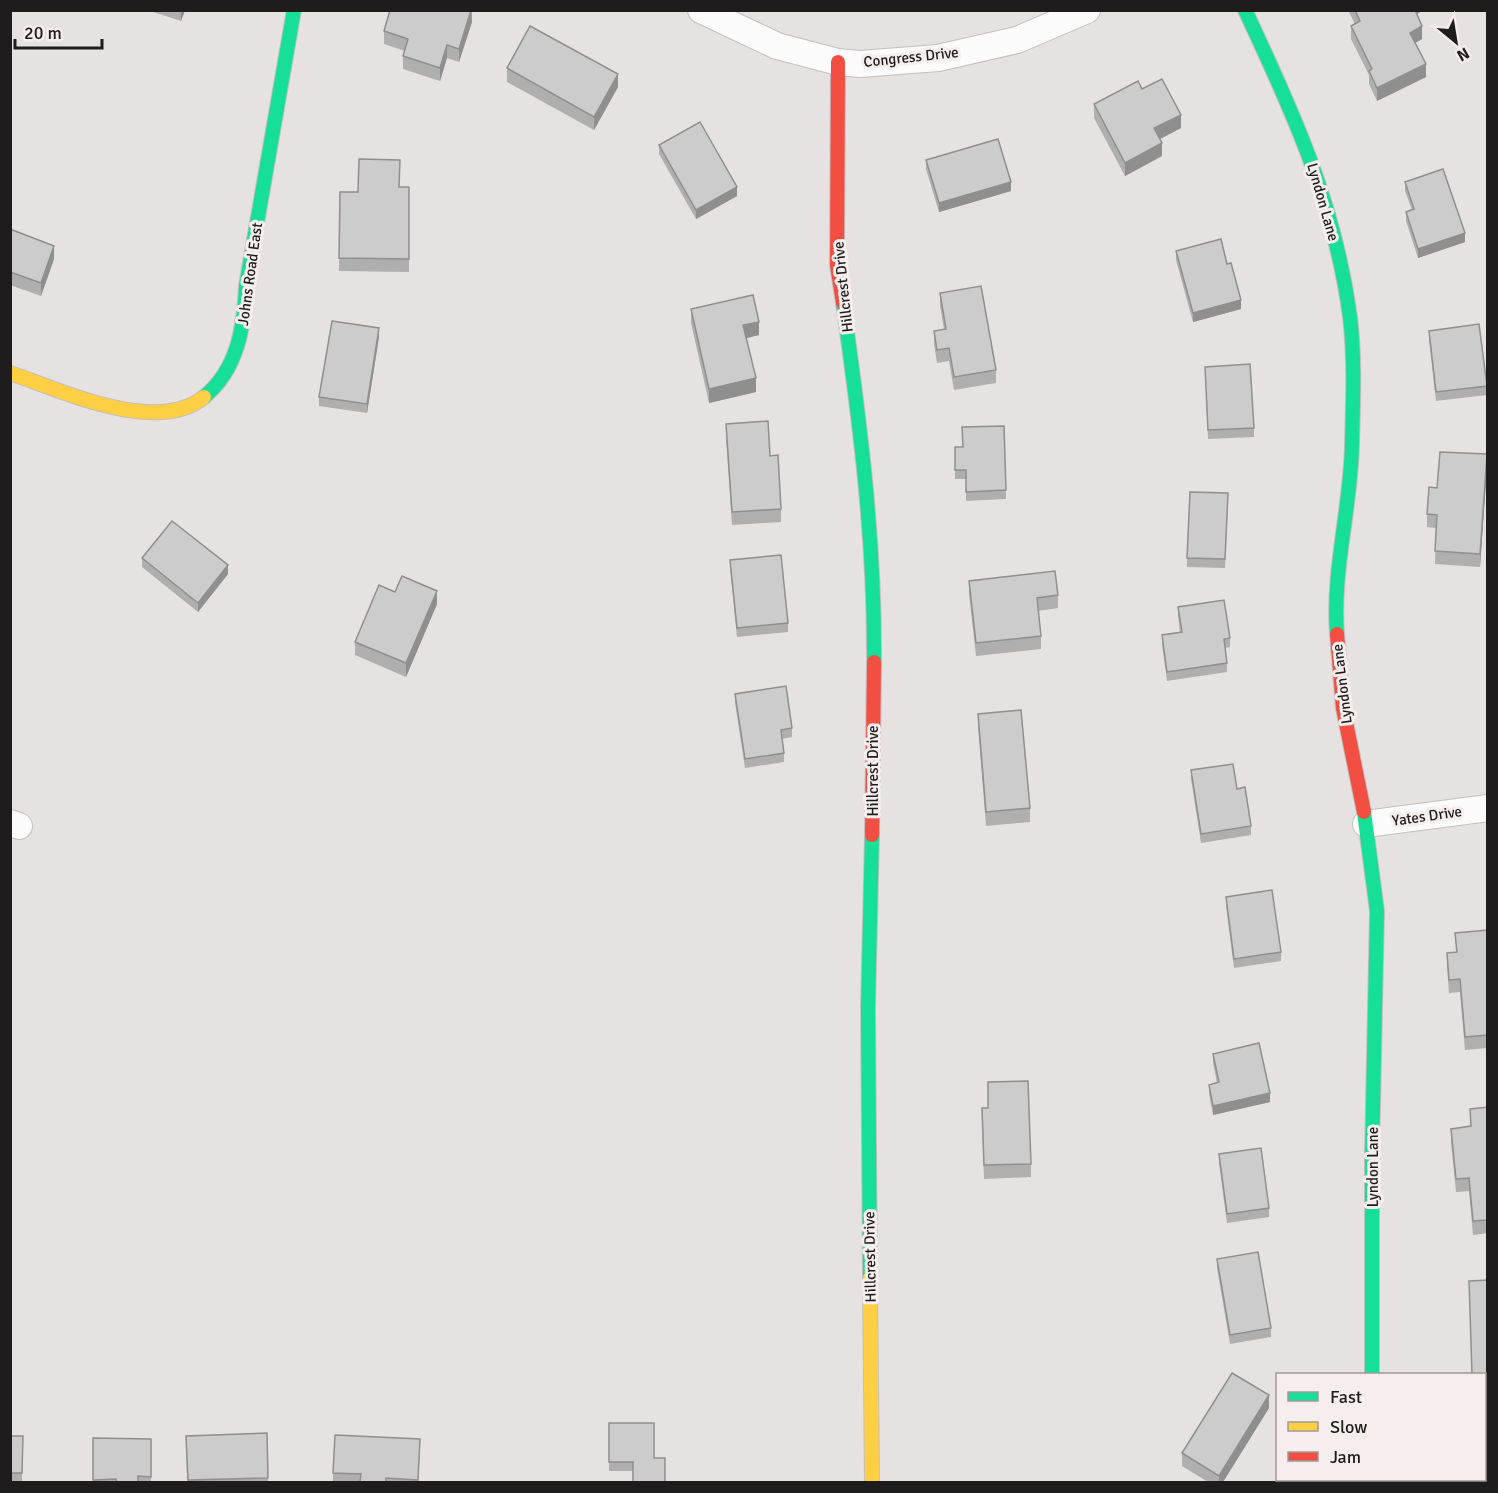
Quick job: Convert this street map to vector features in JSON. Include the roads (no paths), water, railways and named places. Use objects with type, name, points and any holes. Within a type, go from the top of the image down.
[{"type":"street","name":"Johns Road East","points":[[10,373],[116,406],[144,412],[172,412],[198,404],[220,381],[236,354],[245,322],[246,286],[294,10]]},
{"type":"street","name":"Congress Drive","points":[[701,10],[777,46],[838,62],[860,64],[938,58],[1017,40],[1087,10]]},
{"type":"street","name":"Lyndon Lane","points":[[1245,10],[1299,126],[1323,192],[1345,287],[1353,363],[1352,448],[1337,578],[1336,622],[1343,708],[1374,871],[1377,921],[1372,1153],[1372,1373]]},
{"type":"street","name":"Hillcrest Drive","points":[[838,62],[837,265],[861,434],[871,529],[874,629],[871,954],[868,1007],[872,1482]]},
{"type":"street","name":"Yates Drive","points":[[1366,824],[1488,808]]}]
